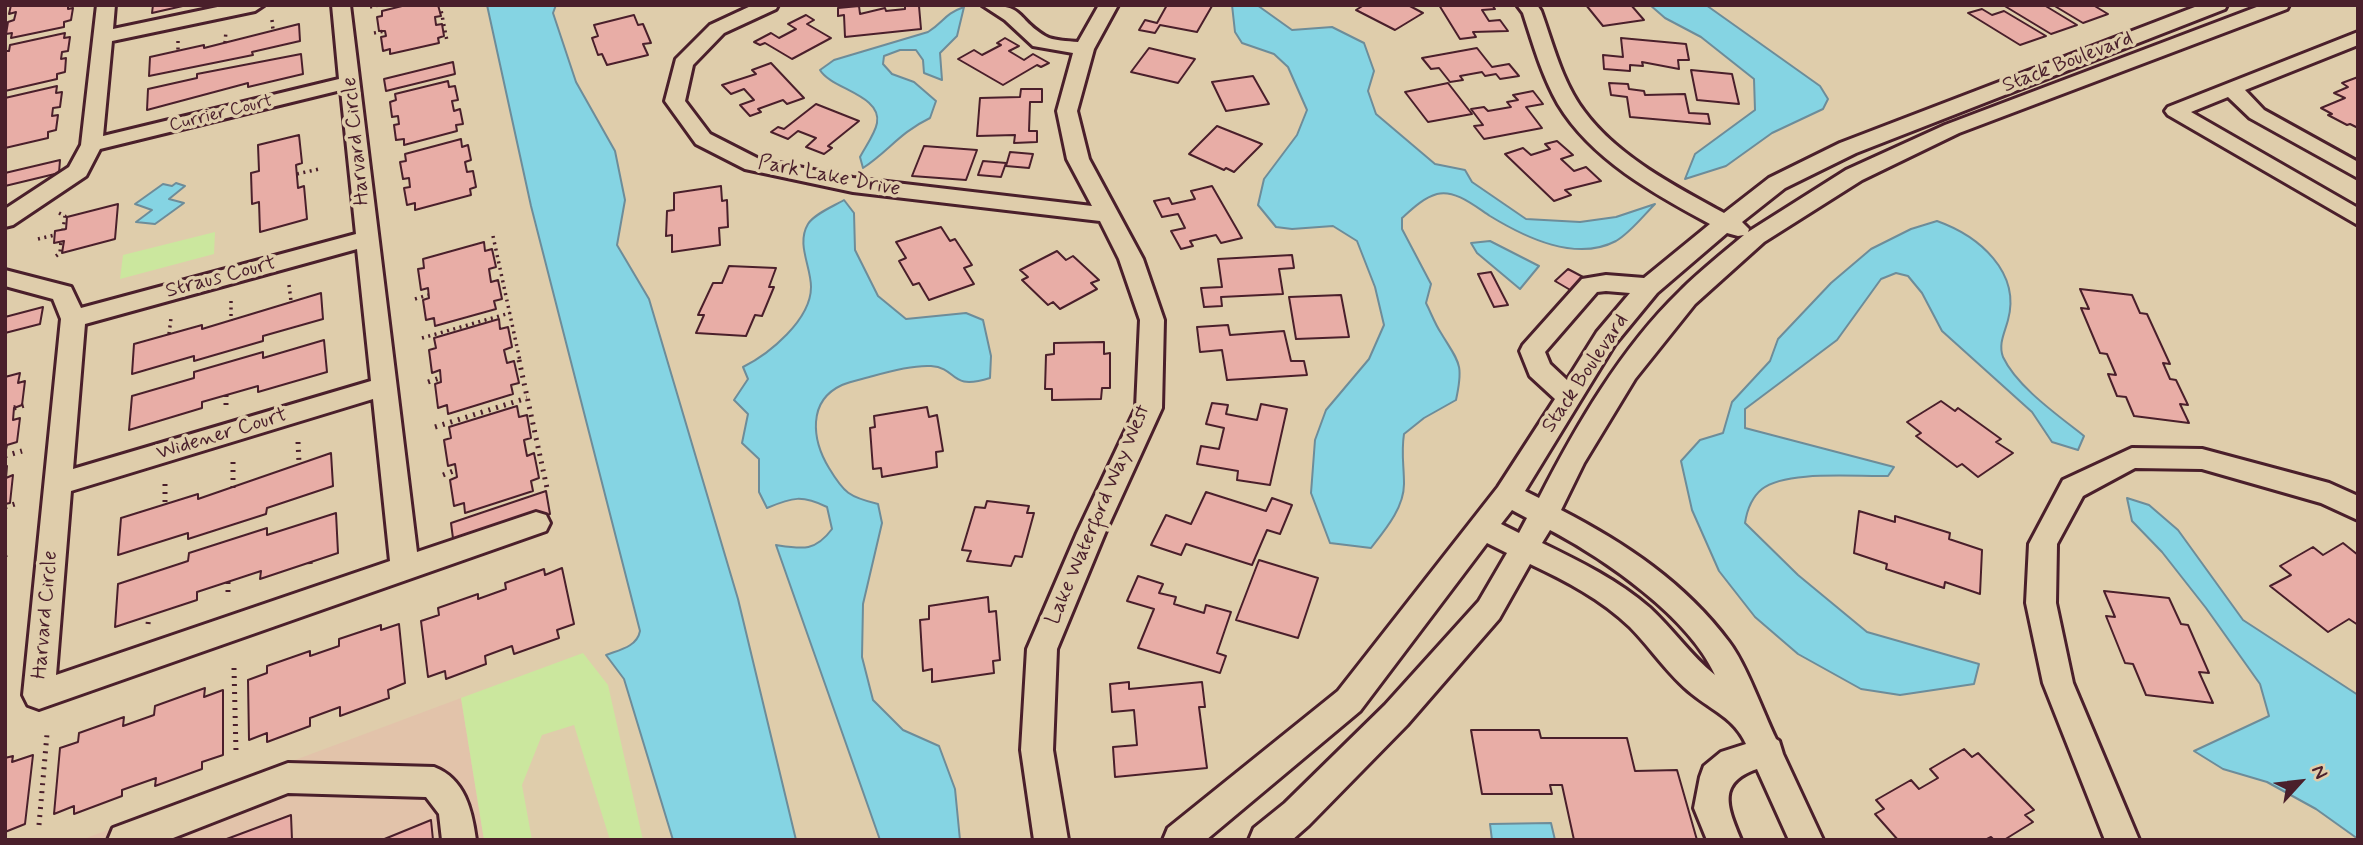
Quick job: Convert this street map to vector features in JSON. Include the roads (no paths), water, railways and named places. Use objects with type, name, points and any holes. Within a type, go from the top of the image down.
[{"type":"street","points":[[5,220],[78,171],[92,145],[106,5]]},
{"type":"street","points":[[103,37],[255,5]]},
{"type":"street","name":"Harvard Circle","points":[[341,5],[405,568]]},
{"type":"street","name":"Park Lake Drive","points":[[769,5],[717,29],[683,62],[675,101],[703,139],[753,164],[853,185],[1108,215]]},
{"type":"street","points":[[991,5],[1012,16],[1040,42],[1084,49]]},
{"type":"street","name":"Lake Waterford Way West","points":[[1051,840],[1037,750],[1042,649],[1091,533],[1149,408],[1152,320],[1130,258],[1078,159],[1067,111],[1084,49],[1109,5]]},
{"type":"street","points":[[1526,5],[1532,11],[1555,75],[1576,115],[1614,153],[1725,223],[1756,237]]},
{"type":"street","name":"Stack Boulevard","points":[[1180,840],[1349,701],[1508,495],[1606,338],[1649,287],[1725,223],[1777,183],[1849,148],[2218,5]]},
{"type":"street","name":"Stack Boulevard","points":[[1266,840],[1297,814],[1404,706],[1489,610],[1573,458],[1626,373],[1687,299],[1756,237],[1854,175],[1952,129],[2280,5]]},
{"type":"street","points":[[2358,38],[2175,111],[2358,218]]},
{"type":"street","name":"Currier Court","points":[[92,145],[350,82]]},
{"type":"street","points":[[2231,88],[2257,114],[2358,171]]},
{"type":"street","name":"Straus Court","points":[[73,319],[368,238]]},
{"type":"street","points":[[5,278],[63,293],[73,319]]},
{"type":"street","points":[[1568,396],[1539,369],[1532,351],[1590,285],[1606,283],[1649,287]]},
{"type":"street","name":"Harvard Circle","points":[[73,319],[39,695],[536,523]]},
{"type":"street","name":"Widener Court","points":[[58,484],[385,386]]},
{"type":"street","points":[[2122,840],[2058,683],[2041,603],[2043,544],[2073,488],[2132,458],[2202,459],[2329,494],[2358,509]]},
{"type":"street","points":[[1508,495],[1605,546],[1638,570],[1691,619],[1720,653],[1768,751],[1806,840]]},
{"type":"street","points":[[1482,528],[1581,575],[1612,595],[1640,618],[1701,683],[1750,717]]},
{"type":"street","points":[[1724,840],[1711,808],[1716,776],[1732,763],[1768,751]]},
{"type":"street","points":[[125,840],[288,778],[434,782],[455,808],[459,840]]},
{"type":"water","points":[[487,5],[556,5],[553,13],[576,82],[615,151],[625,200],[617,245],[649,299],[738,599],[796,840],[673,840],[624,679],[606,655],[631,644],[640,631],[531,206]]},
{"type":"water","points":[[1232,5],[1257,5],[1292,30],[1332,27],[1364,43],[1374,71],[1368,91],[1376,114],[1435,164],[1465,170],[1472,182],[1526,219],[1580,222],[1616,217],[1655,204],[1621,238],[1601,247],[1584,249],[1552,245],[1535,239],[1451,194],[1437,194],[1427,198],[1402,218],[1402,229],[1431,284],[1426,303],[1456,358],[1460,378],[1456,400],[1424,418],[1404,434],[1404,484],[1401,502],[1371,548],[1330,543],[1311,493],[1315,440],[1326,410],[1369,359],[1384,325],[1375,287],[1357,241],[1333,226],[1292,229],[1276,227],[1258,205],[1264,179],[1297,135],[1307,110],[1288,67],[1274,54],[1242,43],[1235,32]]},
{"type":"water","points":[[1650,5],[1706,5],[1820,86],[1828,99],[1823,109],[1772,133],[1726,166],[1685,179],[1695,154],[1755,110],[1754,79],[1701,37],[1665,18]]},
{"type":"water","points":[[964,7],[957,36],[940,53],[942,80],[924,73],[923,60],[916,50],[900,50],[884,56],[883,64],[892,74],[914,82],[936,101],[930,118],[910,130],[863,168],[860,157],[876,127],[876,113],[864,99],[826,77],[820,70],[834,60],[928,32],[952,12]]},
{"type":"water","points":[[176,183],[185,186],[169,199],[184,203],[155,224],[136,222],[152,210],[135,204],[163,184],[172,186]]},
{"type":"water","points":[[844,200],[854,213],[855,250],[878,296],[906,319],[966,313],[983,320],[991,356],[990,378],[977,381],[967,382],[940,368],[924,366],[894,370],[846,384],[831,392],[823,401],[816,422],[816,434],[823,457],[834,476],[848,493],[878,504],[882,523],[863,604],[862,657],[873,700],[903,730],[939,746],[955,789],[960,840],[880,840],[776,545],[801,548],[820,542],[832,529],[827,507],[797,499],[767,508],[759,492],[759,459],[742,443],[748,414],[734,400],[748,379],[743,367],[776,345],[804,312],[811,287],[803,239],[808,224],[819,214]]},
{"type":"water","points":[[1937,221],[1968,236],[1981,246],[2002,272],[2008,286],[2010,303],[2002,343],[2003,357],[2028,390],[2084,436],[2078,450],[2052,442],[2032,412],[1942,331],[1922,293],[1908,276],[1896,273],[1881,279],[1837,340],[1745,409],[1745,428],[1894,467],[1888,476],[1804,477],[1773,483],[1755,496],[1745,523],[1798,575],[1867,632],[1979,664],[1974,684],[1900,695],[1861,689],[1798,654],[1755,617],[1719,571],[1692,510],[1681,461],[1700,440],[1723,433],[1732,402],[1770,361],[1778,339],[1831,283],[1871,249],[1911,229]]},
{"type":"water","points":[[1490,241],[1539,266],[1520,289],[1477,253],[1471,243]]},
{"type":"water","points":[[2127,498],[2149,505],[2178,530],[2243,620],[2358,695],[2358,839],[2316,809],[2267,782],[2223,769],[2194,751],[2269,716],[2260,684],[2206,608],[2162,552],[2132,521]]},
{"type":"water","points":[[1551,823],[1555,840],[1492,840],[1490,824]]}]
